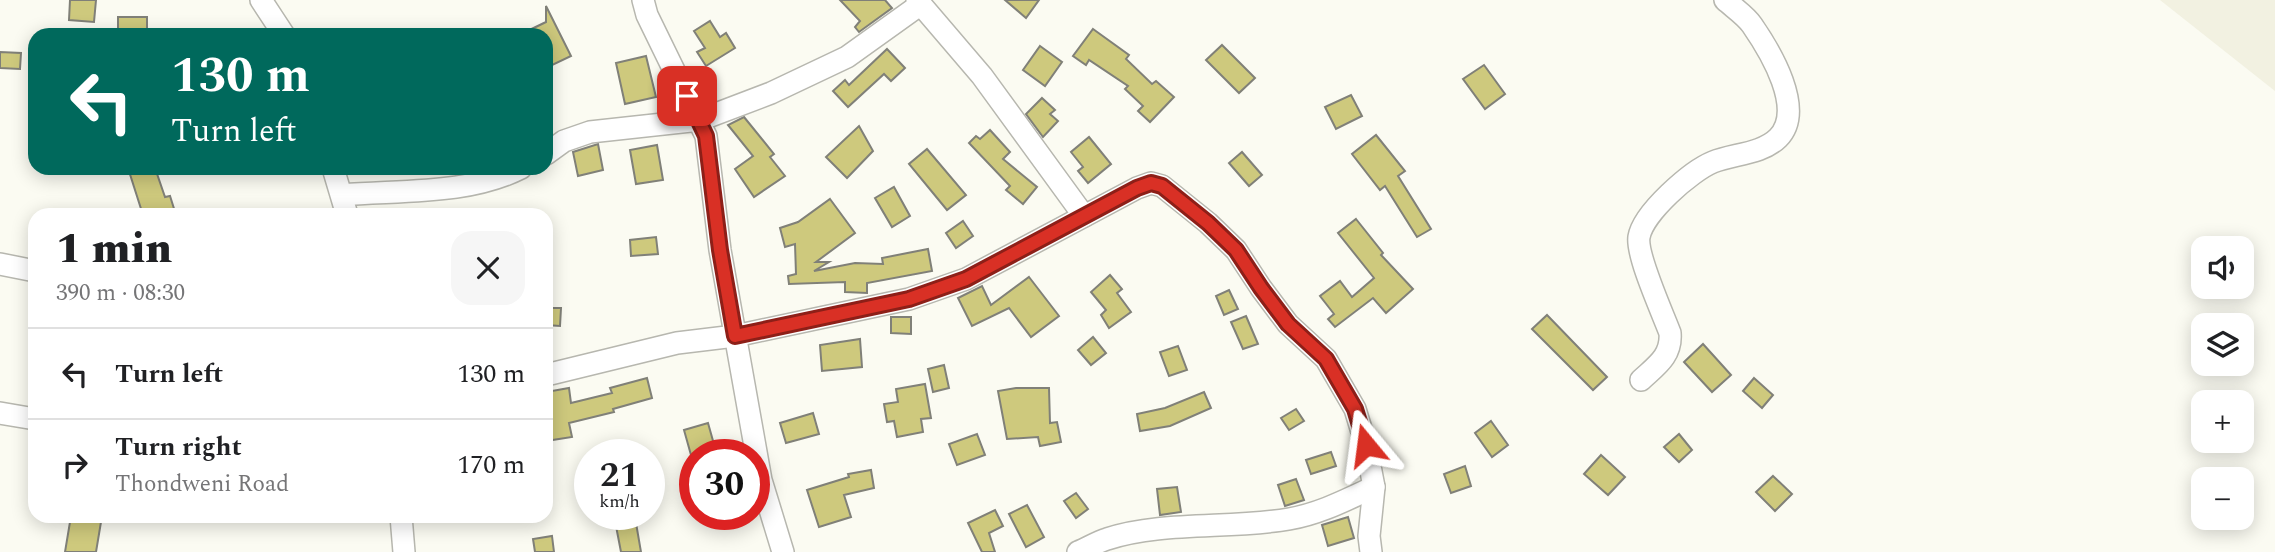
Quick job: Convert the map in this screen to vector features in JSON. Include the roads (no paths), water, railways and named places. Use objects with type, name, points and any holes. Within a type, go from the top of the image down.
[{"type":"street","points":[[261,0],[279,28]]},
{"type":"street","points":[[643,0],[662,47],[706,136],[720,250],[761,480],[783,552]]},
{"type":"street","points":[[1641,380],[1666,356],[1671,344],[1670,333],[1641,253],[1638,238],[1644,223],[1674,189],[1711,163],[1765,147],[1779,137],[1788,119],[1788,100],[1782,78],[1751,24],[1725,0]]},
{"type":"street","points":[[553,149],[564,141],[590,132],[700,120],[771,93],[848,57],[919,2],[982,76],[1084,216]]},
{"type":"street","points":[[335,175],[345,205],[484,182],[502,175]]},
{"type":"street","points":[[553,374],[677,343],[735,336],[909,299],[966,279],[1151,183],[1162,186],[1208,223],[1236,250],[1288,324],[1326,359],[1355,409],[1366,445],[1374,487],[1368,537],[1371,552]]},
{"type":"street","points":[[0,264],[28,270]]},
{"type":"street","points":[[0,413],[28,418]]},
{"type":"street","points":[[1078,552],[1109,539],[1167,528],[1213,527],[1290,519],[1329,508],[1374,487]]},
{"type":"street","points":[[402,523],[404,552]]}]
